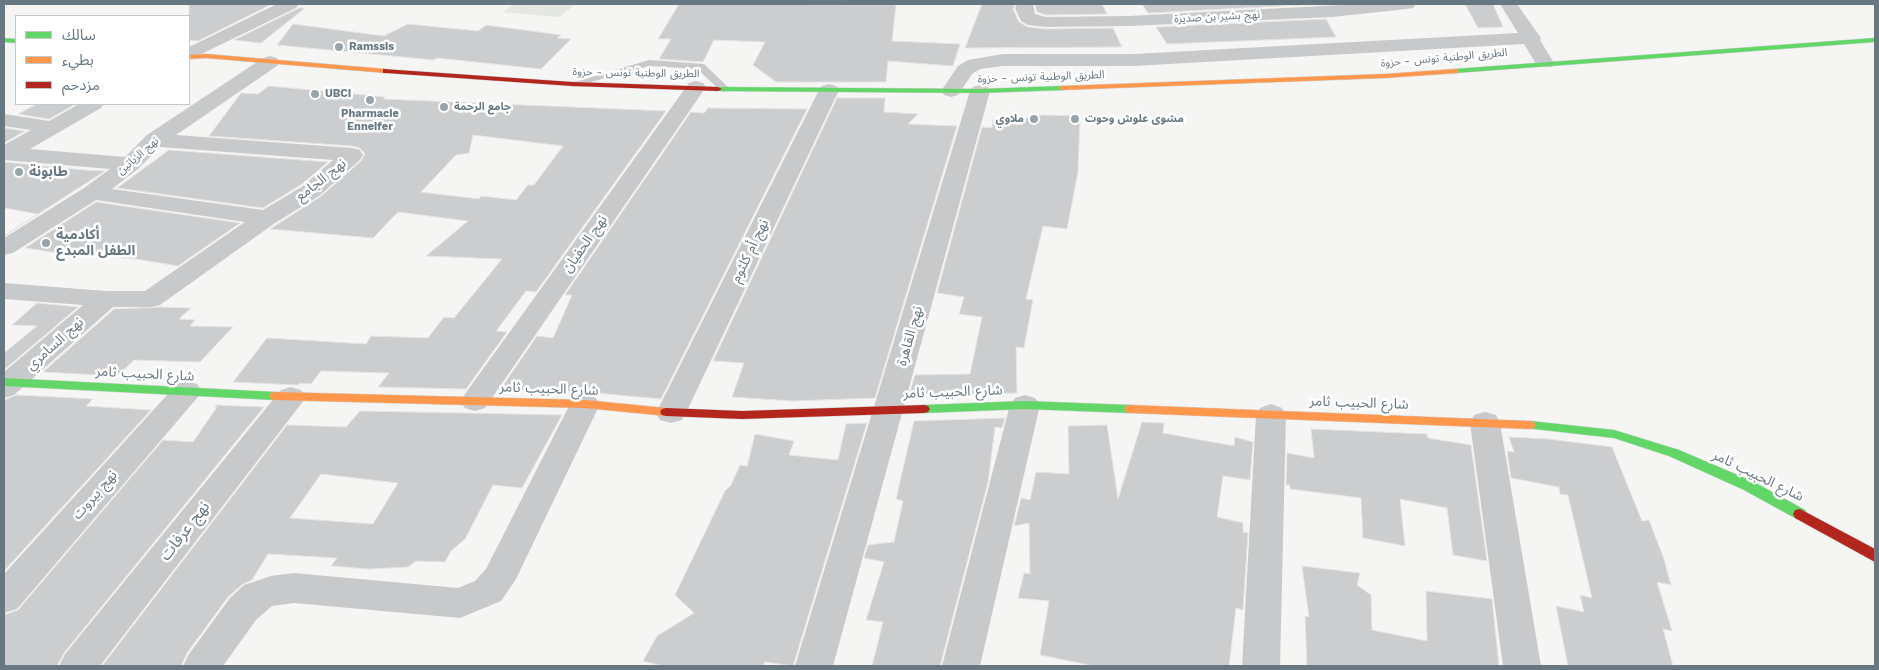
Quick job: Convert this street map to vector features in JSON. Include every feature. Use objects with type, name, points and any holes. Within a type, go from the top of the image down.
[{"type":"main road","name":"الطريق الوطنية تونس - حزوة","points":[[194,53],[270,62],[572,84],[725,89],[980,91],[1385,76],[1875,40]]},
{"type":"main road","name":"شارع الحبيب ثامر","points":[[6,384],[292,397],[585,404],[671,412],[742,415],[1025,405],[1548,426],[1614,434],[1674,453],[1749,486],[1875,556]]},
{"type":"street","points":[[194,53],[290,4]]},
{"type":"street","name":"نهج بشير بن صديرة","points":[[1026,10],[1034,21],[1046,22],[1129,12],[1331,8],[1407,4]]},
{"type":"street","points":[[1509,4],[1532,38],[1545,63]]},
{"type":"street","points":[[1331,8],[1368,47],[1385,76]]},
{"type":"street","points":[[1129,12],[1134,60],[1146,86]]},
{"type":"street","points":[[952,91],[965,70],[985,62],[1134,60],[1532,38]]},
{"type":"street","name":"نهج الزياتين","points":[[4,248],[92,193],[130,164],[155,140],[270,62]]},
{"type":"street","name":"نهج الحفيان","points":[[475,401],[696,87]]},
{"type":"street","name":"نهج أم كلثوم","points":[[671,412],[830,90]]},
{"type":"street","name":"نهج القاهرة","points":[[814,666],[980,91]]},
{"type":"street","points":[[5,153],[49,127],[92,105]]},
{"type":"street","points":[[4,120],[49,127]]},
{"type":"street","name":"نهج الجامع","points":[[106,298],[151,299],[267,218],[311,191],[352,156],[155,140]]},
{"type":"street","points":[[5,153],[130,164]]},
{"type":"street","points":[[92,193],[267,218]]},
{"type":"street","points":[[4,229],[32,232]]},
{"type":"street","points":[[4,291],[106,298]]},
{"type":"street","name":"نهج السامري","points":[[6,384],[106,298]]},
{"type":"street","name":"نهج بيروت","points":[[4,598],[187,391]]},
{"type":"street","name":"نهج عرفات","points":[[78,666],[292,397]]},
{"type":"street","points":[[202,666],[243,610],[257,596],[271,591],[294,588],[460,603],[488,591],[498,579],[585,404]]},
{"type":"street","points":[[961,666],[1025,405]]},
{"type":"street","points":[[1261,666],[1271,415]]},
{"type":"street","points":[[1485,423],[1522,666]]},
{"type":"lane","points":[[572,84],[649,63],[700,66],[725,89]]},
{"type":"shaded area","points":[[515,4],[576,4],[559,17],[502,12]]},
{"type":"building","points":[[189,4],[272,4],[198,41],[190,40]]},
{"type":"building","points":[[679,4],[896,5],[892,41],[960,44],[953,66],[888,61],[886,82],[776,82],[753,65],[765,42],[714,40],[703,62],[659,59],[671,39],[658,39]]},
{"type":"building","points":[[982,4],[1015,4],[1013,9],[1019,22],[1028,27],[1046,29],[1113,28],[1122,47],[965,48]]},
{"type":"building","points":[[1035,4],[1102,4],[1107,14],[1046,15],[1037,12]]},
{"type":"building","points":[[1142,4],[1318,4],[1148,13]]},
{"type":"building","points":[[1465,4],[1493,4],[1503,27],[1478,28]]},
{"type":"building","points":[[299,8],[305,8],[261,43],[234,40]]},
{"type":"building","points":[[1326,19],[1336,37],[1167,44],[1156,27]]},
{"type":"building","points":[[293,24],[384,36],[408,24],[478,31],[486,25],[561,35],[557,38],[571,39],[541,69],[437,58],[434,60],[277,45]]},
{"type":"building","points":[[269,86],[385,97],[383,99],[666,111],[536,292],[526,291],[496,331],[507,332],[466,389],[378,387],[389,373],[321,371],[311,384],[300,383],[298,385],[233,382],[267,338],[366,344],[371,336],[428,338],[444,317],[454,318],[502,259],[426,256],[468,221],[398,212],[373,238],[270,229],[320,197],[361,161],[365,154],[360,148],[352,146],[209,136],[241,93],[258,94]],"holes":[[[473,135],[563,146],[534,185],[528,185],[516,200],[481,196],[479,199],[421,192],[456,155],[469,153]]]},
{"type":"building","points":[[837,98],[885,98],[884,112],[918,114],[908,124],[957,126],[875,398],[792,401],[732,397],[744,363],[713,361]]},
{"type":"building","points":[[35,105],[74,105],[49,119],[18,114]]},
{"type":"building","points":[[708,108],[807,109],[661,399],[585,392],[500,390],[537,336],[553,338],[572,295],[565,295],[691,112],[704,113]]},
{"type":"building","points":[[1043,115],[1080,116],[1078,172],[1067,229],[1043,226],[1026,299],[1033,300],[1024,348],[1016,347],[1017,393],[909,395],[915,375],[970,374],[982,317],[959,314],[964,297],[937,293],[982,127],[992,128],[993,119],[1022,119]]},
{"type":"building","points":[[4,128],[25,131],[4,143]]},
{"type":"building","points":[[169,150],[328,162],[302,184],[263,208],[117,188]]},
{"type":"building","points":[[4,162],[105,171],[4,236],[38,214],[4,208]]},
{"type":"building","points":[[96,202],[240,223],[178,266],[136,259],[80,254],[78,256],[25,248]]},
{"type":"building","points":[[37,303],[78,307],[4,370],[4,353],[37,326],[12,325]]},
{"type":"building","points":[[191,308],[179,319],[195,320],[190,326],[233,327],[200,362],[134,360],[117,376],[43,372],[114,309]]},
{"type":"building","points":[[17,395],[93,399],[86,406],[151,410],[4,571],[4,400]]},
{"type":"building","points":[[216,405],[264,407],[64,653],[57,666],[4,666],[4,615],[18,610],[163,440],[193,442],[217,407],[215,407]]},
{"type":"building","points":[[360,411],[562,415],[522,488],[493,485],[465,539],[451,551],[445,562],[416,561],[408,567],[369,569],[331,566],[337,558],[268,554],[252,580],[243,584],[228,597],[187,653],[181,666],[102,666],[287,425],[346,427]],"holes":[[[321,474],[398,483],[373,524],[290,518]]]},
{"type":"building","points":[[1005,418],[1002,428],[995,427],[988,482],[940,666],[872,666],[883,622],[866,620],[884,562],[864,558],[868,545],[894,542],[903,501],[896,499],[914,421]]},
{"type":"building","points":[[1142,422],[1164,423],[1163,433],[1234,446],[1235,437],[1253,442],[1250,480],[1223,476],[1217,517],[1243,523],[1243,532],[1248,533],[1243,610],[1236,608],[1229,666],[1094,666],[1040,655],[1049,601],[1018,598],[1024,573],[1030,574],[1029,523],[1014,526],[1021,498],[1030,500],[1036,472],[1069,474],[1068,426],[1107,425],[1118,499]]},
{"type":"building","points":[[867,423],[793,666],[765,662],[763,666],[662,666],[643,661],[657,636],[694,613],[675,595],[725,491],[731,485],[740,465],[747,466],[755,434],[794,441],[789,455],[838,460],[846,424]]},
{"type":"building","points":[[1311,429],[1427,434],[1428,438],[1471,445],[1487,561],[1453,555],[1447,508],[1400,499],[1405,546],[1363,538],[1361,498],[1290,489],[1290,485],[1286,485],[1287,453],[1314,458]]},
{"type":"building","points":[[1509,437],[1548,439],[1612,447],[1642,521],[1649,520],[1664,559],[1671,585],[1657,582],[1672,631],[1663,629],[1673,666],[1568,666],[1556,606],[1584,612],[1580,595],[1592,598],[1568,495],[1560,494],[1559,487],[1511,478],[1507,451],[1514,452]]},
{"type":"building","points":[[1302,566],[1360,573],[1357,585],[1371,595],[1372,630],[1427,641],[1426,591],[1492,599],[1499,666],[1307,666],[1305,616],[1309,617]]},
{"type":"traffic: fast","points":[[4,40],[15,41]]},
{"type":"traffic: fast","points":[[1455,71],[1875,40]]},
{"type":"traffic: fast","points":[[718,89],[980,91],[1062,88]]},
{"type":"traffic: fast","points":[[4,382],[275,396]]},
{"type":"traffic: fast","points":[[924,409],[1025,405],[1130,409]]},
{"type":"traffic: fast","points":[[1530,425],[1614,434],[1674,453],[1749,486],[1800,514]]},
{"type":"traffic: slow","points":[[190,57],[206,56],[386,71]]},
{"type":"traffic: slow","points":[[1062,88],[1385,76],[1455,71]]},
{"type":"traffic: slow","points":[[275,396],[585,404],[666,412]]},
{"type":"traffic: slow","points":[[1130,409],[1530,425]]},
{"type":"traffic: jam","points":[[386,71],[572,84],[718,89]]},
{"type":"traffic: jam","points":[[666,412],[742,415],[924,409]]},
{"type":"traffic: jam","points":[[1800,514],[1875,556]]},
{"type":"place","name":"Ramssis","points":[[339,47]]},
{"type":"place","name":"UBCI","points":[[315,94]]},
{"type":"place","name":"Pharmacie Enneifer","points":[[370,100]]},
{"type":"place","name":"جامع الرحمة","points":[[444,107]]},
{"type":"place","name":"ملاوي","points":[[1034,119]]},
{"type":"place","name":"مشوى علوش وحوت","points":[[1075,119]]},
{"type":"place","name":"طابونة","points":[[19,172]]},
{"type":"place","name":"أكادمية الطفل المبدع","points":[[46,243]]}]
